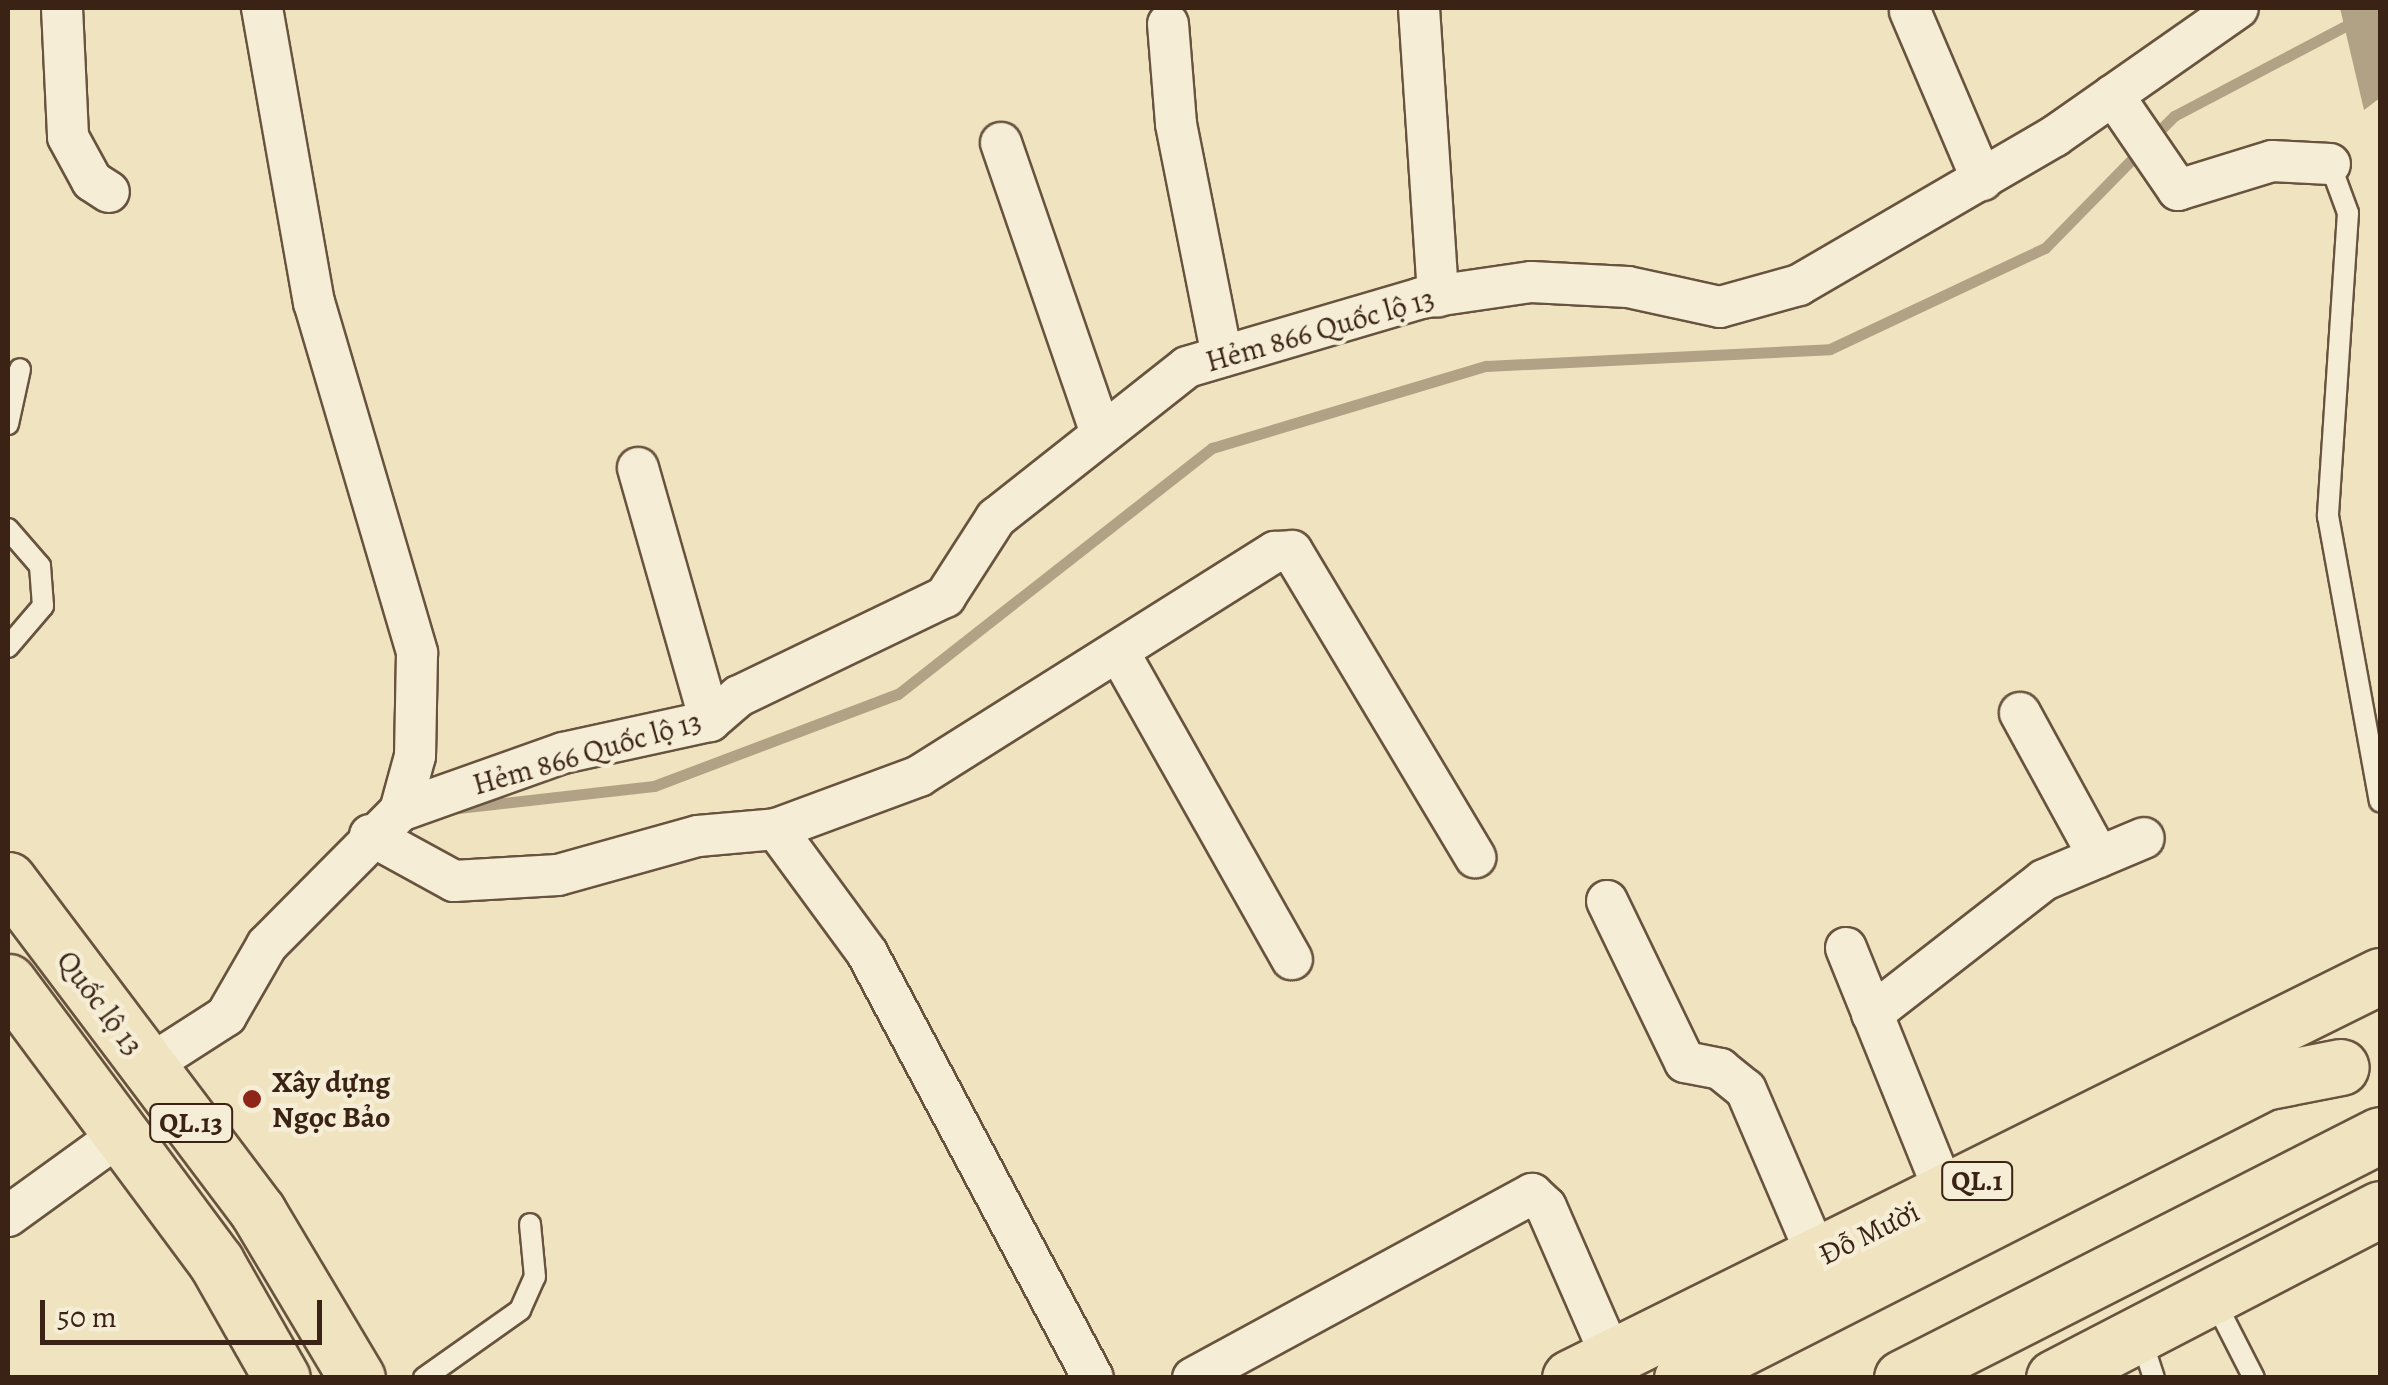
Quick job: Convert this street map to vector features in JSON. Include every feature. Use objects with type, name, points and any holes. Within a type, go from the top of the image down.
[{"type":"highway","name":"Quốc lộ 13","points":[[8,880],[258,1212],[357,1378]]},
{"type":"highway","name":"Đỗ Mười","points":[[1591,1368],[1946,1196],[2380,976]]},
{"type":"highway","points":[[2361,1056],[2380,976]]},
{"type":"highway","name":"Quốc lộ 13","points":[[8,982],[216,1262],[282,1378]]},
{"type":"highway","name":"QL.1","points":[[1682,1378],[1756,1359],[2361,1056]]},
{"type":"highway","points":[[1902,1378],[2380,1137]]},
{"type":"highway","points":[[1958,1378],[2336,1182],[2380,1137]]},
{"type":"highway","name":"Quốc lộ 13","points":[[126,1144],[153,1209],[256,1378]]},
{"type":"highway","points":[[2054,1378],[2147,1356],[2212,1296],[2380,1210]]},
{"type":"street","points":[[62,8],[68,137],[92,181],[108,192]]},
{"type":"street","points":[[262,8],[314,302],[416,653],[415,756],[385,823],[454,881],[558,875],[698,836],[776,829],[919,776],[1120,656],[1274,552],[1292,551],[1476,857]]},
{"type":"street","points":[[1418,8],[1438,296]]},
{"type":"street","name":"Hẻm 866 Quốc lộ 13","points":[[148,1066],[226,1016],[268,945],[385,823],[563,753],[710,721],[739,696],[945,598],[996,518],[1100,431],[1186,368],[1438,296],[1532,282],[1628,287],[1720,307],[1800,285],[2120,106],[2238,8]]},
{"type":"street","points":[[1910,11],[1982,180]]},
{"type":"street","points":[[1168,24],[1176,124],[1222,357]]},
{"type":"street","points":[[2120,106],[2178,190],[2272,160],[2330,164]]},
{"type":"street","points":[[1001,142],[1100,431]]},
{"type":"street","points":[[638,468],[710,721]]},
{"type":"street","points":[[1120,656],[1292,959]]},
{"type":"street","points":[[2020,713],[2100,857]]},
{"type":"street","points":[[776,829],[868,953],[1093,1378]]},
{"type":"street","points":[[1872,1014],[2044,880],[2144,838]]},
{"type":"street","points":[[1607,901],[1686,1062],[1720,1068],[1746,1090],[1818,1258]]},
{"type":"street","points":[[1846,948],[1946,1196]]},
{"type":"street","points":[[8,1216],[126,1144]]},
{"type":"street","points":[[1194,1378],[1532,1194],[1546,1207],[1591,1368]]},
{"type":"lane","points":[[2330,164],[2348,213],[2328,516],[2380,801]]},
{"type":"lane","points":[[8,424],[20,369]]},
{"type":"lane","points":[[8,529],[40,566],[43,606],[8,647]]},
{"type":"lane","points":[[424,1378],[520,1310],[536,1277],[530,1224]]},
{"type":"lane","points":[[2212,1296],[2254,1378]]},
{"type":"shaded area","points":[[2340,8],[2380,8],[2380,98],[2364,110]]},
{"type":"waterway","points":[[2153,137],[2174,116],[2380,8]]},
{"type":"waterway","points":[[458,808],[654,786],[898,694],[1212,448],[1486,366],[1830,349],[2045,248],[2140,151]]},
{"type":"place","name":"Xây dựng Ngọc Bảo","points":[[252,1099]]}]
